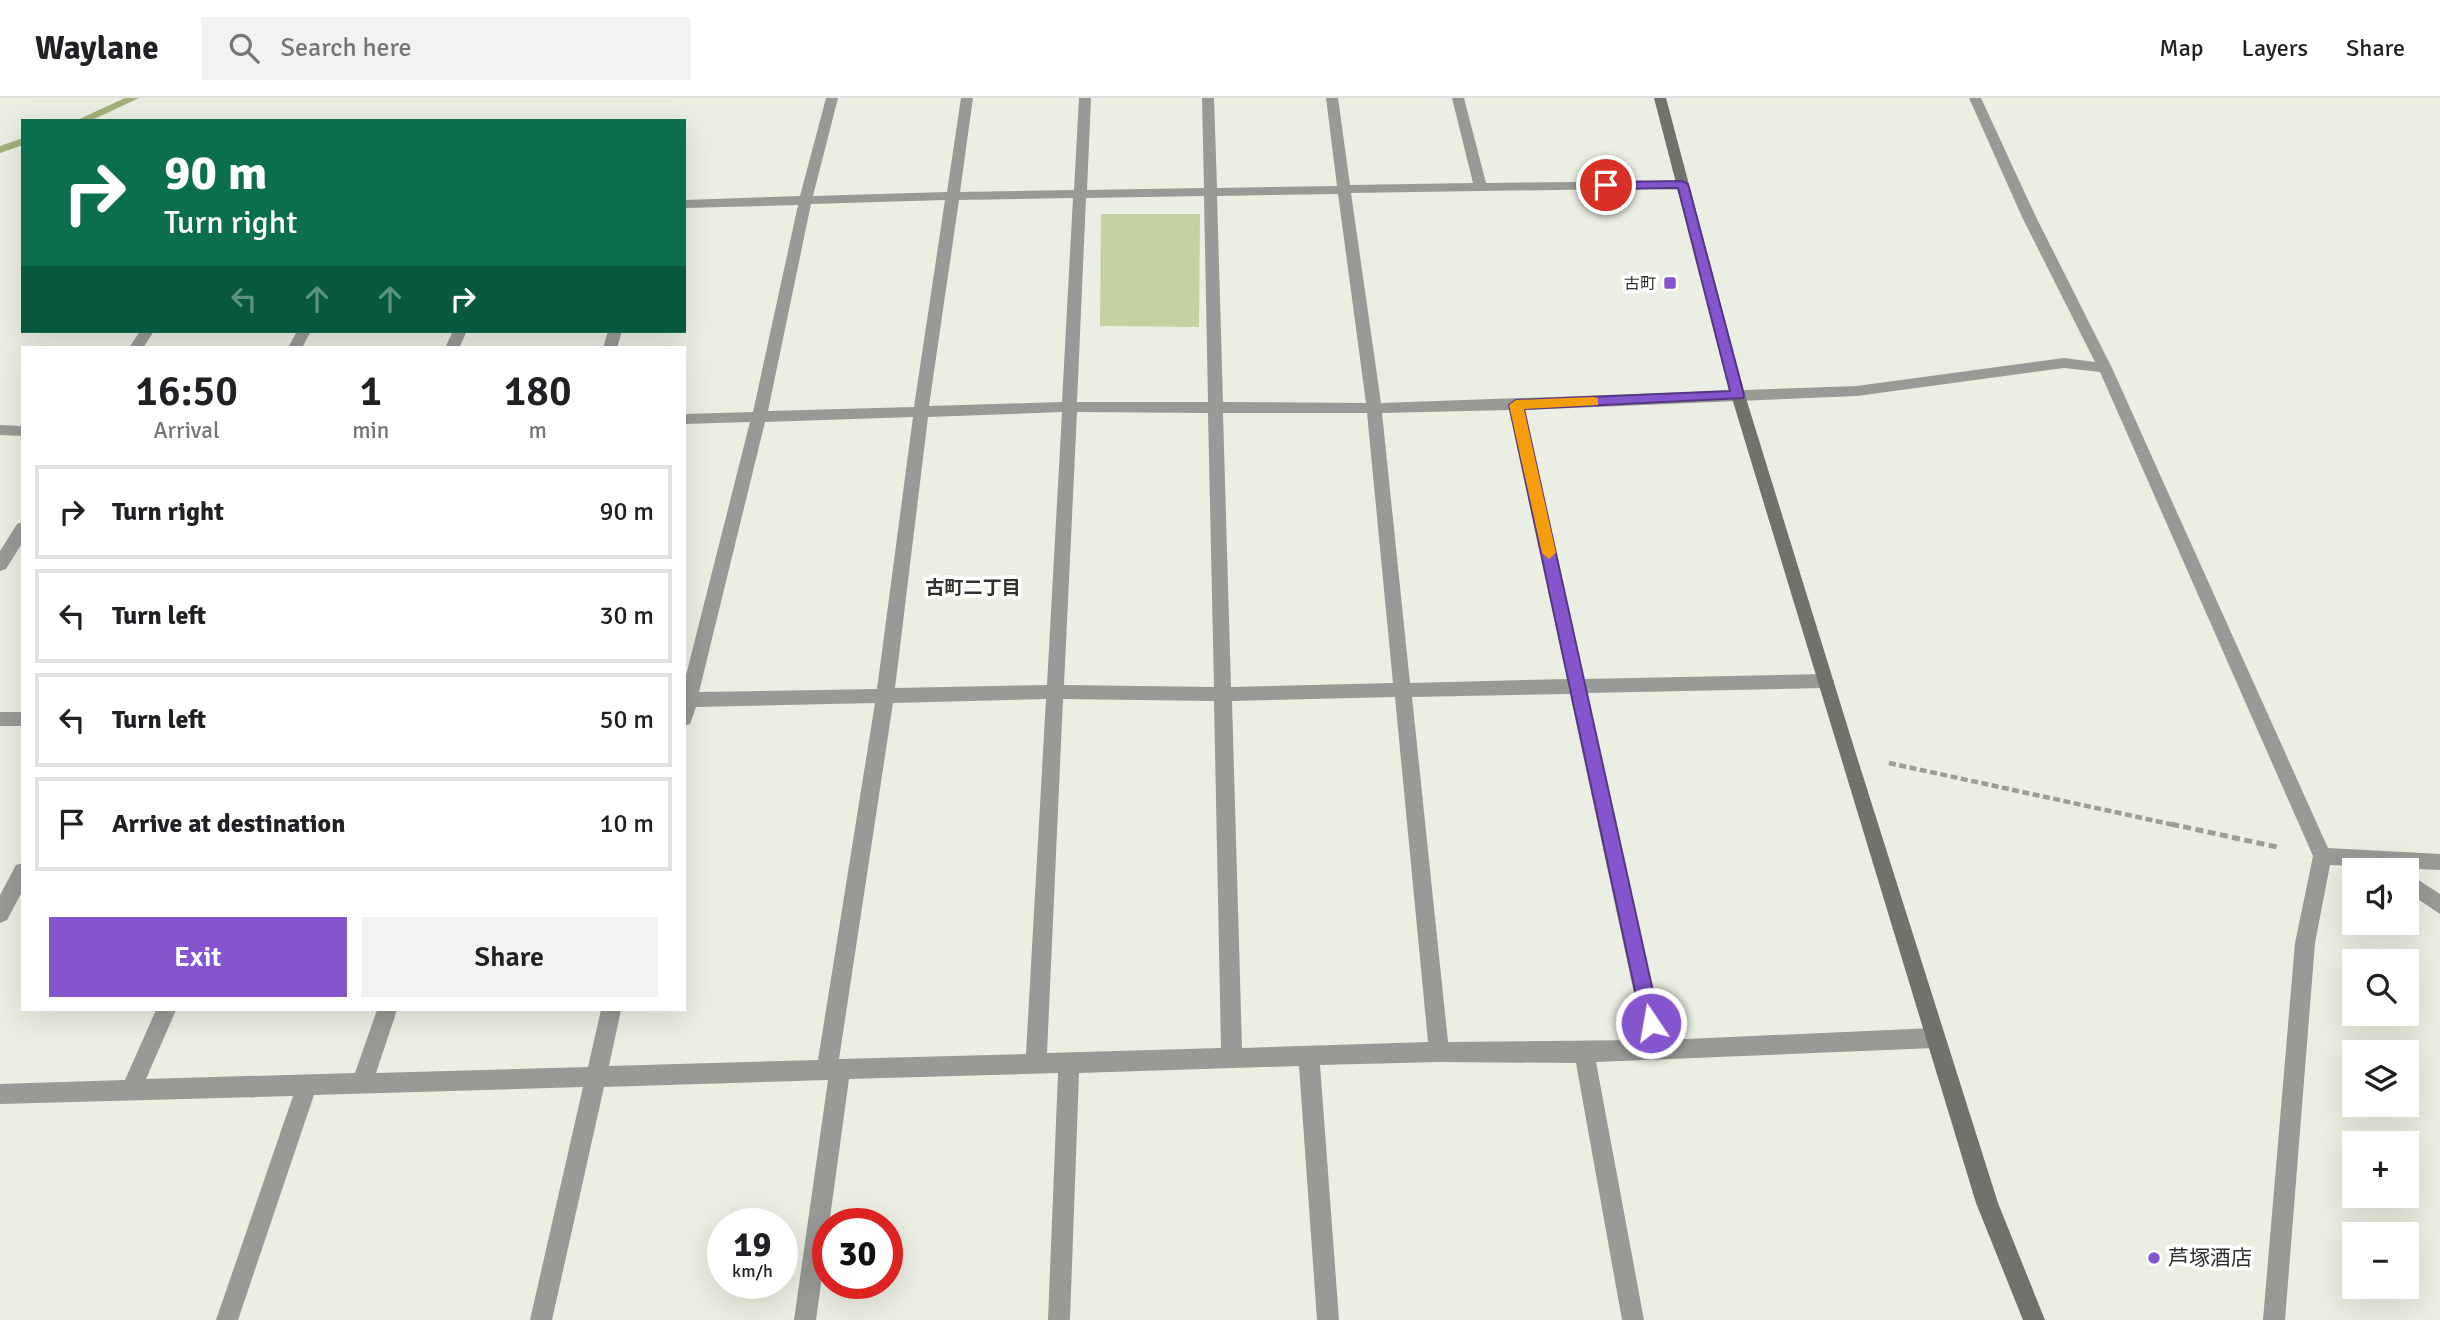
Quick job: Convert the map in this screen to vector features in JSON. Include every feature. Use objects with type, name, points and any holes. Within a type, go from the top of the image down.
[{"type":"street","points":[[832,98],[805,201],[759,417],[687,700],[1055,692],[1223,694],[1825,681]]},
{"type":"street","points":[[805,1320],[834,1069],[885,696],[920,410],[967,98]]},
{"type":"street","points":[[1036,1065],[1067,407],[1085,98]]},
{"type":"street","points":[[1208,98],[1232,1060]]},
{"type":"street","points":[[1332,98],[1374,408],[1439,1052]]},
{"type":"street","points":[[1458,98],[1480,187]]},
{"type":"street","points":[[1660,98],[1738,395],[1847,754],[1987,1203],[2034,1320]]},
{"type":"street","points":[[1975,98],[2029,217],[2105,368],[2322,856],[2305,943],[2274,1320]]},
{"type":"street","points":[[686,204],[951,196],[1682,184]]},
{"type":"street","points":[[686,419],[1067,407],[1217,409],[1516,405],[1857,391],[2064,363],[2105,368]]},
{"type":"street","points":[[1516,405],[1656,1049]]},
{"type":"street","points":[[0,430],[21,431]]},
{"type":"street","points":[[0,565],[21,531]]},
{"type":"street","points":[[0,719],[21,719]]},
{"type":"street","points":[[2322,856],[2440,862]]},
{"type":"street","points":[[0,915],[21,875]]},
{"type":"street","points":[[2419,890],[2440,905]]},
{"type":"street","points":[[131,1090],[166,1011]]},
{"type":"street","points":[[362,1084],[387,1011]]},
{"type":"street","points":[[541,1320],[611,1011]]},
{"type":"street","points":[[0,1094],[1439,1052],[1584,1053],[1934,1038]]},
{"type":"street","points":[[1584,1053],[1633,1320]]},
{"type":"street","points":[[1309,1057],[1328,1320]]},
{"type":"street","points":[[1059,1320],[1069,1062]]},
{"type":"street","points":[[227,1320],[307,1086]]},
{"type":"path","points":[[1847,754],[2322,856]]},
{"type":"green space","points":[[1101,214],[1200,214],[1199,327],[1100,326]]},
{"type":"waterway","points":[[85,119],[134,98]]},
{"type":"waterway","points":[[0,150],[21,142]]},
{"type":"slow traffic","points":[[1549,553],[1516,405],[1593,401]]},
{"type":"place","name":"古町","points":[[1670,283]]},
{"type":"place","name":"芦塚酒店","points":[[2154,1258]]},
{"type":"district","name":"古町二丁目","points":[[973,587]]},
{"type":"route","points":[[1606,185],[1682,184],[1738,395],[1516,405],[1651,1023]]}]
